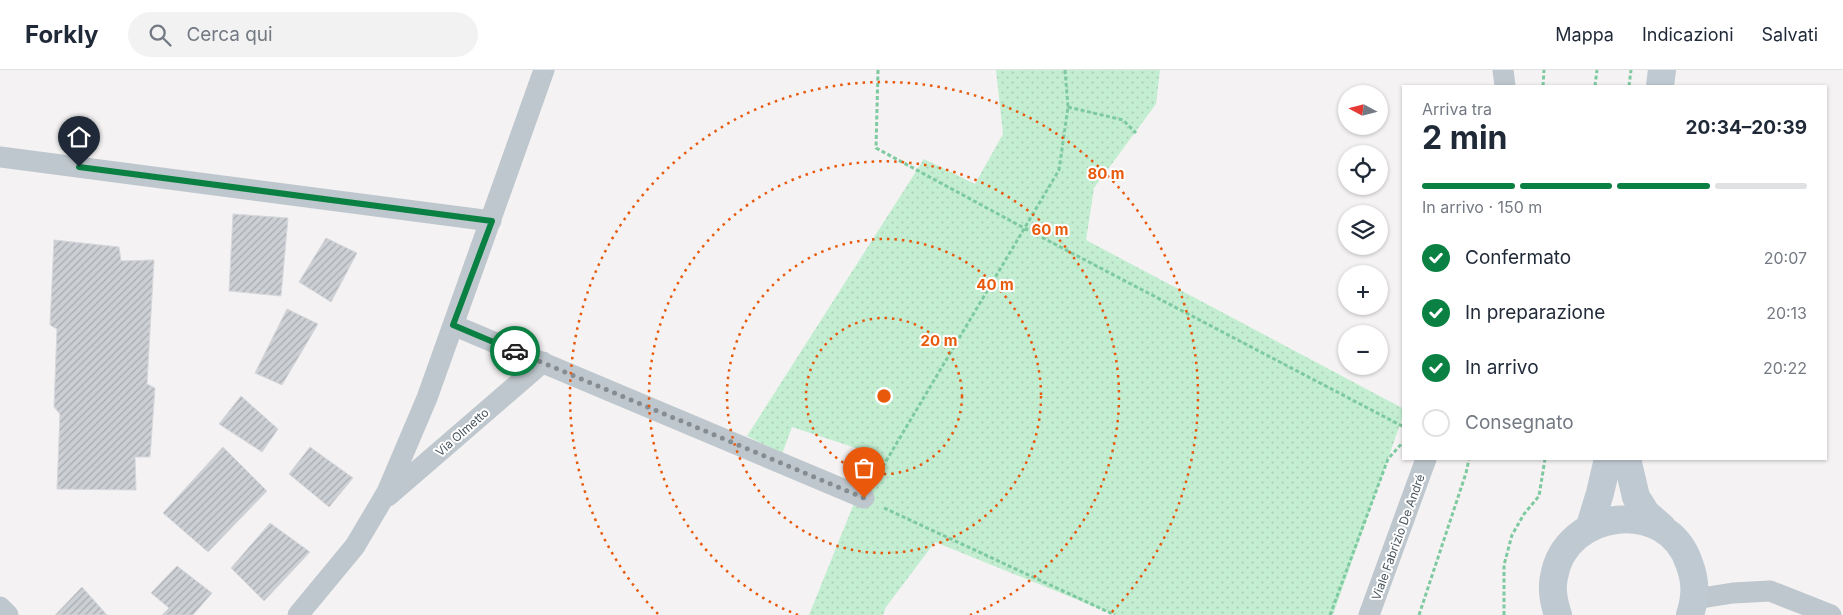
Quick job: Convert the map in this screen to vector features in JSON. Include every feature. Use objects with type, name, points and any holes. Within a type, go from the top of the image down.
[{"type":"street","points":[[306,613],[355,546],[381,502],[427,398],[492,221],[544,70]]},
{"type":"street","points":[[1503,70],[1505,85]]},
{"type":"street","points":[[1660,85],[1662,70]]},
{"type":"street","points":[[0,157],[492,221]]},
{"type":"street","points":[[453,325],[864,498]]},
{"type":"street","name":"Via Olmetto","points":[[381,502],[543,362]]},
{"type":"street","name":"Viale Fabrizio De André","points":[[1369,615],[1426,460]]},
{"type":"street","points":[[1590,526],[1608,460]]},
{"type":"street","points":[[1627,460],[1636,497],[1646,513],[1678,541],[1687,556],[1694,577],[1692,607],[1733,592],[1770,591],[1831,615]]},
{"type":"street","points":[[1558,615],[1553,598],[1554,577],[1561,556],[1574,539],[1590,526],[1612,519],[1634,519],[1656,526],[1678,541]]},
{"type":"street","points":[[0,607],[8,615]]},
{"type":"path","points":[[878,70],[876,148],[1024,228],[1402,426]]},
{"type":"path","points":[[1065,70],[1068,108],[1059,170],[864,498],[1115,615]]},
{"type":"path","points":[[1542,85],[1544,70]]},
{"type":"path","points":[[1595,85],[1597,70]]},
{"type":"path","points":[[1629,85],[1631,70]]},
{"type":"path","points":[[1068,108],[1123,120],[1136,133]]},
{"type":"path","points":[[1330,615],[1388,459],[1402,443]]},
{"type":"path","points":[[1419,615],[1469,460]]},
{"type":"path","points":[[1504,615],[1504,565],[1512,535],[1524,514],[1539,496],[1545,460]]},
{"type":"green space","points":[[996,70],[1160,70],[1156,104],[1094,188],[1086,240],[1402,408],[1402,419],[1333,615],[1115,615],[935,542],[886,607],[883,615],[809,615],[861,486],[868,452],[792,427],[782,454],[747,436],[924,159],[975,184],[1003,134]]},
{"type":"building","points":[[233,214],[288,218],[281,296],[229,291]]},
{"type":"building","points":[[326,238],[357,253],[331,302],[299,282]]},
{"type":"building","points":[[54,240],[119,247],[121,261],[154,260],[147,384],[155,388],[150,457],[135,457],[136,490],[57,489],[60,414],[54,407],[57,329],[50,325]]},
{"type":"building","points":[[287,309],[318,324],[282,385],[255,373]]},
{"type":"building","points":[[241,396],[278,429],[262,452],[219,424]]},
{"type":"building","points":[[223,447],[267,491],[208,552],[163,513]]},
{"type":"building","points":[[310,447],[353,478],[329,507],[289,474]]},
{"type":"building","points":[[270,523],[310,552],[264,601],[231,568]]},
{"type":"building","points":[[177,566],[212,593],[193,615],[162,615],[169,608],[151,593]]},
{"type":"building","points":[[82,587],[107,615],[55,615]]},
{"type":"way so far","points":[[515,351],[864,498]]},
{"type":"route","points":[[79,167],[492,221],[453,325],[515,351]]}]
